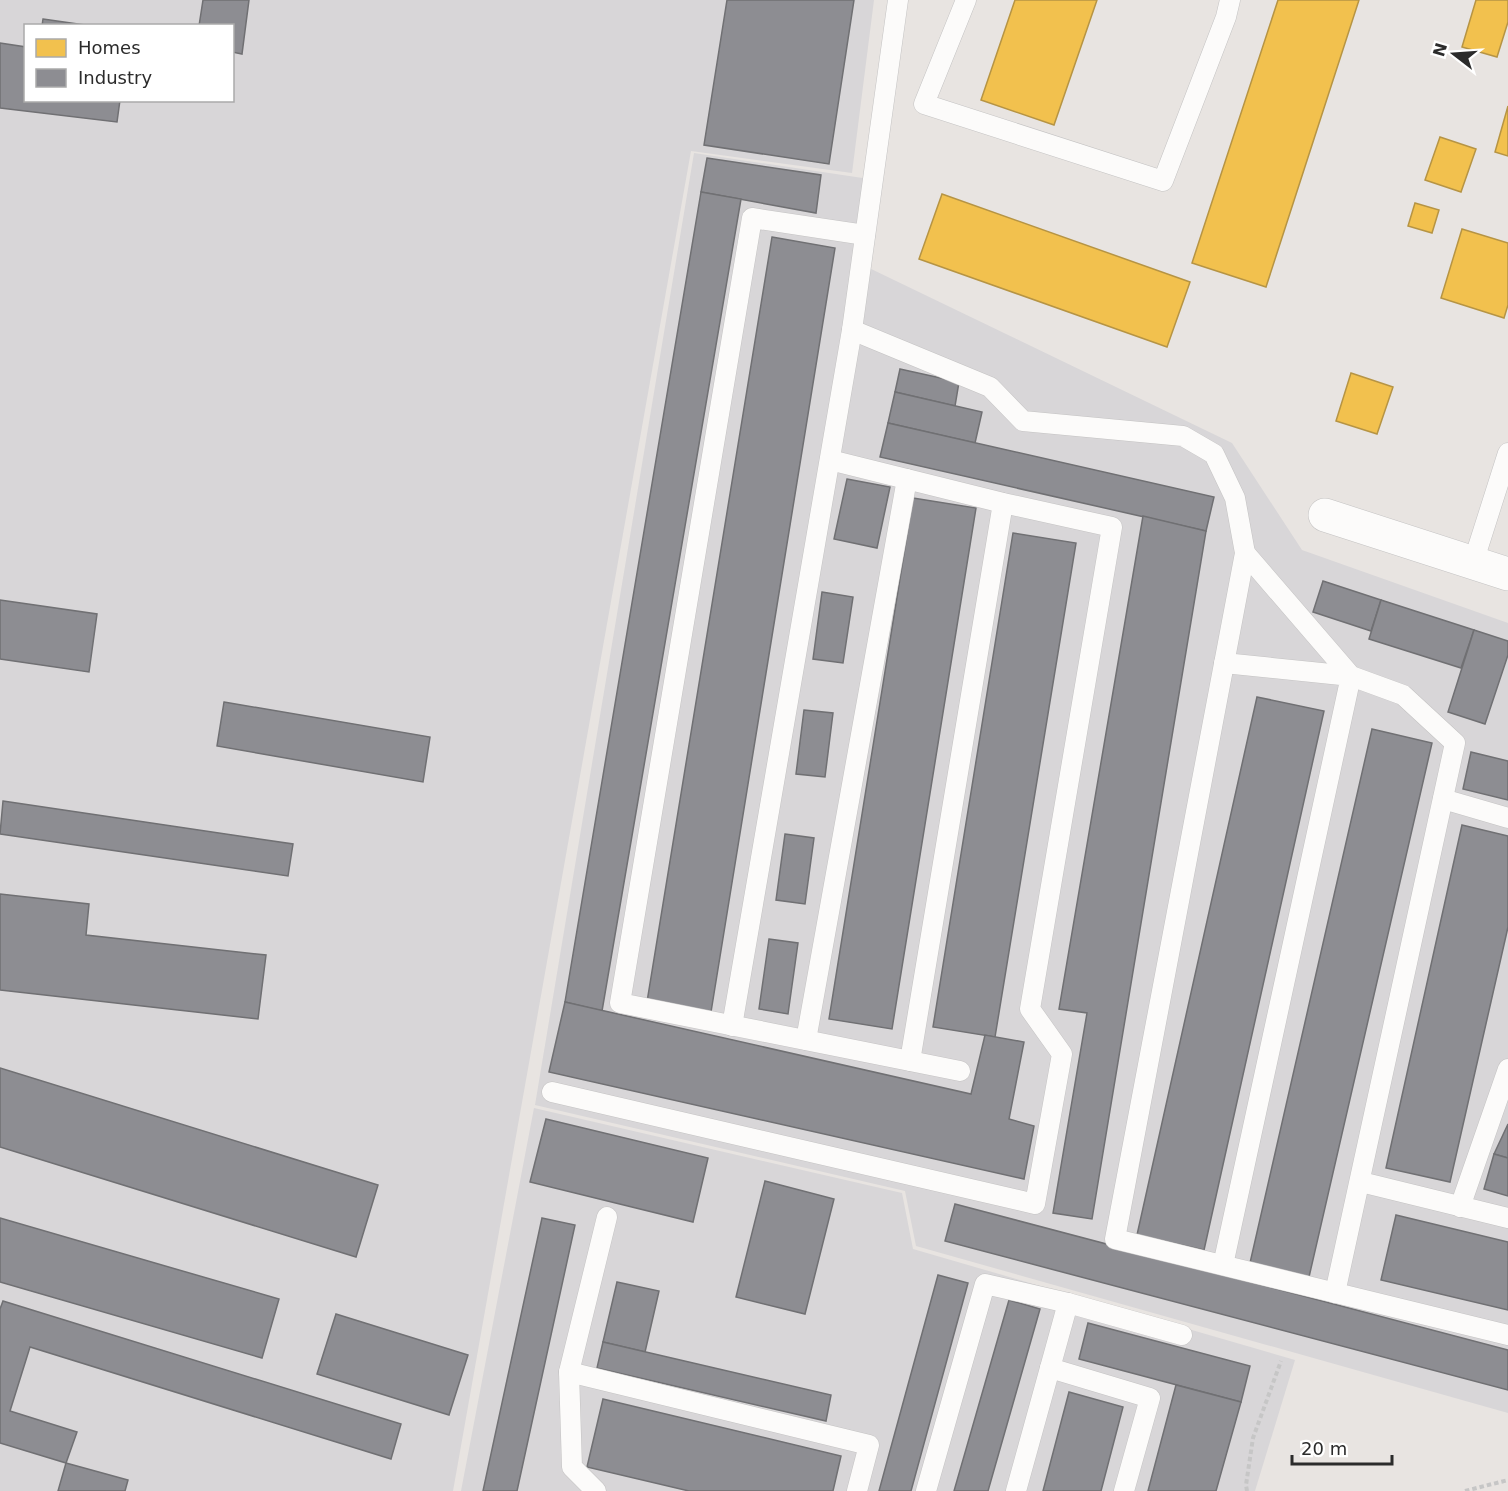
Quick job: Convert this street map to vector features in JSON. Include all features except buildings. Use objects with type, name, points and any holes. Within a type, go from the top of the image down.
[{"type":"street","points":[[1325,515],[1508,574]]},
{"type":"lane","points":[[732,1026],[852,330],[898,0]]},
{"type":"lane","points":[[966,0],[924,104],[1163,181],[1226,18],[1230,0]]},
{"type":"lane","points":[[865,235],[752,218],[620,1003],[960,1071]]},
{"type":"lane","points":[[852,330],[990,387],[1023,421],[1183,436],[1214,454],[1235,498],[1245,553],[1115,1239],[1508,1335]]},
{"type":"lane","points":[[1473,563],[1508,453]]},
{"type":"lane","points":[[552,1092],[1035,1204],[1062,1054],[1030,1009],[1112,526],[1004,503],[830,460]]},
{"type":"lane","points":[[806,1040],[908,479]]},
{"type":"lane","points":[[910,1061],[1004,503]]},
{"type":"lane","points":[[1245,553],[1350,676]]},
{"type":"lane","points":[[1224,663],[1350,676],[1403,695],[1455,743],[1335,1293]]},
{"type":"lane","points":[[1223,1265],[1350,676]]},
{"type":"lane","points":[[1443,799],[1508,818]]},
{"type":"lane","points":[[1460,1207],[1508,1069]]},
{"type":"lane","points":[[1361,1182],[1508,1218]]},
{"type":"lane","points":[[596,1491],[572,1467],[568,1372],[607,1217]]},
{"type":"lane","points":[[926,1491],[985,1284],[1068,1303],[1182,1335]]},
{"type":"lane","points":[[1016,1491],[1068,1303]]},
{"type":"lane","points":[[1050,1368],[1150,1398],[1124,1491]]},
{"type":"lane","points":[[568,1372],[869,1445],[858,1491]]},
{"type":"path","points":[[1247,1491],[1253,1438],[1281,1361]]},
{"type":"path","points":[[1465,1491],[1508,1480]]},
{"type":"shaded area","points":[[0,0],[874,0],[852,173],[691,151],[453,1491],[0,1491]]},
{"type":"shaded area","points":[[694,153],[876,180],[867,267],[1232,443],[1302,550],[1508,623],[1508,1413],[916,1246],[905,1191],[535,1105]]},
{"type":"shaded area","points":[[534,1108],[902,1193],[913,1249],[1295,1360],[1255,1491],[461,1491]]}]
